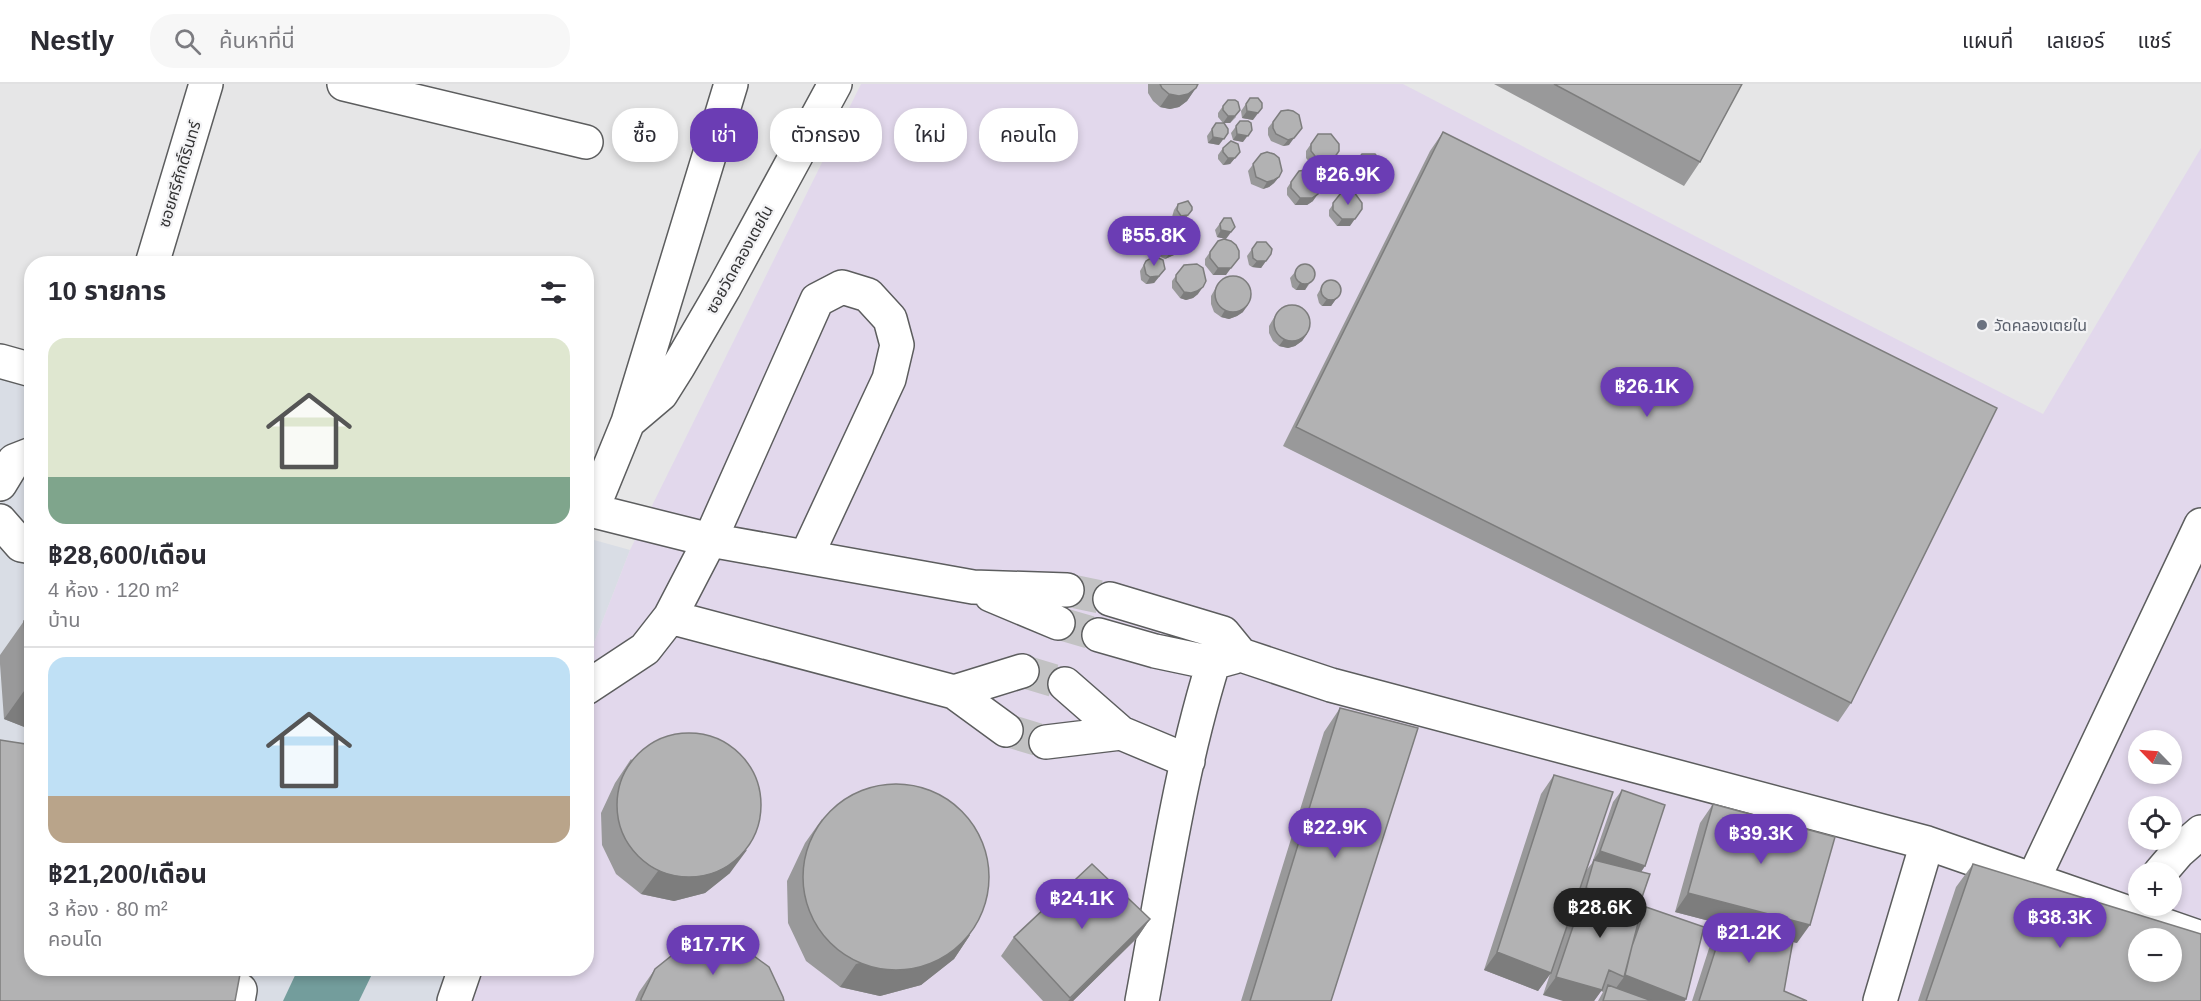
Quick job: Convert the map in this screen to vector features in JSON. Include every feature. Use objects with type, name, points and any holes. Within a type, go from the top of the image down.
[{"type":"street","name":"ซอยศรีศักดิ์รินทร์","points":[[154,256],[206,84]]},
{"type":"street","points":[[344,84],[586,142]]},
{"type":"street","points":[[594,499],[628,422],[731,84]]},
{"type":"street","name":"ซอยวัดคลองเตยใน","points":[[628,422],[661,394],[678,367],[724,288],[835,84]]},
{"type":"street","points":[[594,683],[645,649],[670,617],[710,540],[817,300],[842,287],[868,295],[890,319],[897,345],[889,379],[806,557]]},
{"type":"street","points":[[0,361],[24,368]]},
{"type":"street","points":[[0,484],[14,461],[24,457]]},
{"type":"street","points":[[594,511],[710,540],[973,587],[1067,590]]},
{"type":"street","points":[[2033,880],[2201,525]]},
{"type":"street","points":[[973,587],[1058,623]]},
{"type":"street","points":[[1110,599],[1225,650],[1331,685],[1927,843],[2033,880],[2128,906]]},
{"type":"street","points":[[670,617],[954,692],[1006,730]]},
{"type":"street","points":[[1099,635],[1155,651],[1225,650]]},
{"type":"street","points":[[1142,1001],[1188,760],[1225,650]]},
{"type":"street","points":[[954,692],[1022,671]]},
{"type":"street","points":[[1065,684],[1121,733],[1188,760]]},
{"type":"street","points":[[1046,742],[1121,733]]},
{"type":"street","points":[[2169,862],[2201,832]]},
{"type":"street","points":[[1880,1001],[1927,843]]},
{"type":"street","points":[[2153,916],[2201,938]]},
{"type":"street","points":[[454,1001],[463,976]]},
{"type":"shaded area","points":[[861,84],[1403,84],[2043,414],[2201,148],[2201,1001],[453,1001],[462,976],[594,976],[594,643],[630,550],[822,162],[882,162],[882,108],[849,108]]},
{"type":"shaded area","points":[[0,374],[24,381],[24,976],[462,976],[453,1001],[0,1001]]},
{"type":"shaded area","points":[[594,540],[630,550],[594,643]]},
{"type":"water","points":[[295,976],[371,976],[359,1001],[283,1001]]},
{"type":"building","points":[[1160,84],[1198,84],[1188,94],[1179,96],[1169,94]]},
{"type":"building","points":[[1554,84],[1742,84],[1700,162]]},
{"type":"building","points":[[1250,98],[1258,98],[1262,103],[1262,108],[1258,113],[1247,111],[1246,104]]},
{"type":"building","points":[[1228,100],[1238,102],[1240,110],[1235,116],[1228,116],[1223,110]]},
{"type":"building","points":[[1288,110],[1299,115],[1302,128],[1294,138],[1288,140],[1276,134],[1273,122],[1281,111]]},
{"type":"building","points":[[1240,121],[1251,123],[1252,130],[1248,136],[1237,134],[1236,126]]},
{"type":"building","points":[[1216,123],[1224,123],[1228,129],[1224,139],[1213,137],[1212,129]]},
{"type":"building","points":[[1443,132],[1997,408],[1851,703],[1296,427]]},
{"type":"building","points":[[1318,134],[1331,134],[1339,144],[1339,151],[1332,161],[1325,163],[1319,161],[1311,151],[1311,144]]},
{"type":"building","points":[[1231,141],[1238,144],[1240,152],[1235,158],[1228,158],[1223,152],[1223,148]]},
{"type":"building","points":[[1267,152],[1279,158],[1282,171],[1279,177],[1267,182],[1256,177],[1253,164],[1261,154]]},
{"type":"building","points":[[1362,154],[1375,154],[1383,163],[1383,170],[1375,180],[1362,181],[1354,171],[1354,164]]},
{"type":"building","points":[[1306,170],[1317,175],[1320,188],[1318,194],[1312,198],[1300,198],[1291,188],[1291,182],[1299,171]]},
{"type":"building","points":[[1354,192],[1362,203],[1362,209],[1355,219],[1342,219],[1333,210],[1333,203],[1341,193]]},
{"type":"building","points":[[1188,201],[1192,210],[1188,215],[1181,216],[1177,210],[1178,204]]},
{"type":"building","points":[[1224,218],[1231,218],[1235,227],[1231,232],[1221,230],[1220,224]]},
{"type":"building","points":[[1170,231],[1180,239],[1178,248],[1170,253],[1162,249],[1160,239],[1165,232]]},
{"type":"building","points":[[1224,239],[1236,245],[1239,251],[1239,258],[1231,268],[1218,268],[1210,258],[1210,252],[1218,241]]},
{"type":"building","points":[[1257,242],[1266,242],[1272,249],[1266,261],[1257,261],[1253,258],[1252,249]]},
{"type":"building","points":[[1154,256],[1163,260],[1165,269],[1159,276],[1150,277],[1146,274],[1144,265]]},
{"type":"building","points":[[1197,264],[1203,268],[1206,281],[1197,291],[1184,292],[1176,281],[1176,275],[1184,265]]},
{"type":"building","points":[[1305,264],[1312,267],[1315,274],[1312,281],[1305,284],[1298,281],[1295,274],[1298,267]]},
{"type":"building","points":[[1233,276],[1246,281],[1251,294],[1246,307],[1233,312],[1220,307],[1215,294],[1220,281]]},
{"type":"building","points":[[1331,280],[1338,283],[1341,290],[1338,297],[1331,300],[1324,297],[1321,290],[1324,283]]},
{"type":"building","points":[[1292,305],[1305,310],[1310,323],[1305,336],[1292,341],[1279,336],[1274,323],[1279,310]]},
{"type":"building","points":[[1340,708],[1418,728],[1331,1001],[1250,1001]]},
{"type":"building","points":[[689,733],[717,738],[740,754],[756,777],[761,805],[756,833],[740,856],[717,872],[689,877],[661,872],[638,856],[622,833],[617,805],[622,777],[638,754],[661,738]]},
{"type":"building","points":[[0,740],[24,744],[24,976],[240,976],[235,1001],[0,1001]]},
{"type":"building","points":[[1554,775],[1613,792],[1551,973],[1497,952]]},
{"type":"building","points":[[896,784],[932,791],[962,811],[982,841],[989,877],[982,913],[962,943],[932,963],[896,970],[860,963],[830,943],[810,913],[803,877],[810,841],[830,811],[860,791]]},
{"type":"building","points":[[1622,790],[1665,805],[1645,866],[1600,851]]},
{"type":"building","points":[[1713,804],[1835,837],[1810,925],[1688,893]]},
{"type":"building","points":[[1594,860],[1650,874],[1640,903],[1586,888]]},
{"type":"building","points":[[1092,864],[1150,919],[1070,998],[1014,937]]},
{"type":"building","points":[[1973,864],[2128,912],[2128,916],[2142,916],[2181,928],[2128,928],[2128,982],[2182,982],[2182,928],[2201,934],[2201,1001],[1926,1001]]},
{"type":"building","points":[[1586,888],[1643,904],[1624,977],[1609,970],[1602,990],[1556,977]]},
{"type":"building","points":[[1646,907],[1704,927],[1686,999],[1625,975],[1632,946]]},
{"type":"building","points":[[1727,914],[1794,935],[1784,991],[1807,1001],[1699,1001]]},
{"type":"building","points":[[712,941],[743,948],[769,967],[784,1001],[641,1001],[655,969],[680,949]]},
{"type":"building","points":[[1608,985],[1652,1001],[1603,1001]]},
{"type":"tunnel","points":[[1067,590],[1110,599]]},
{"type":"tunnel","points":[[1058,623],[1099,635]]},
{"type":"tunnel","points":[[1022,671],[1065,684]]},
{"type":"tunnel","points":[[1006,730],[1046,742]]},
{"type":"place","name":"วัดคลองเตยใน","points":[[1982,325]]}]
